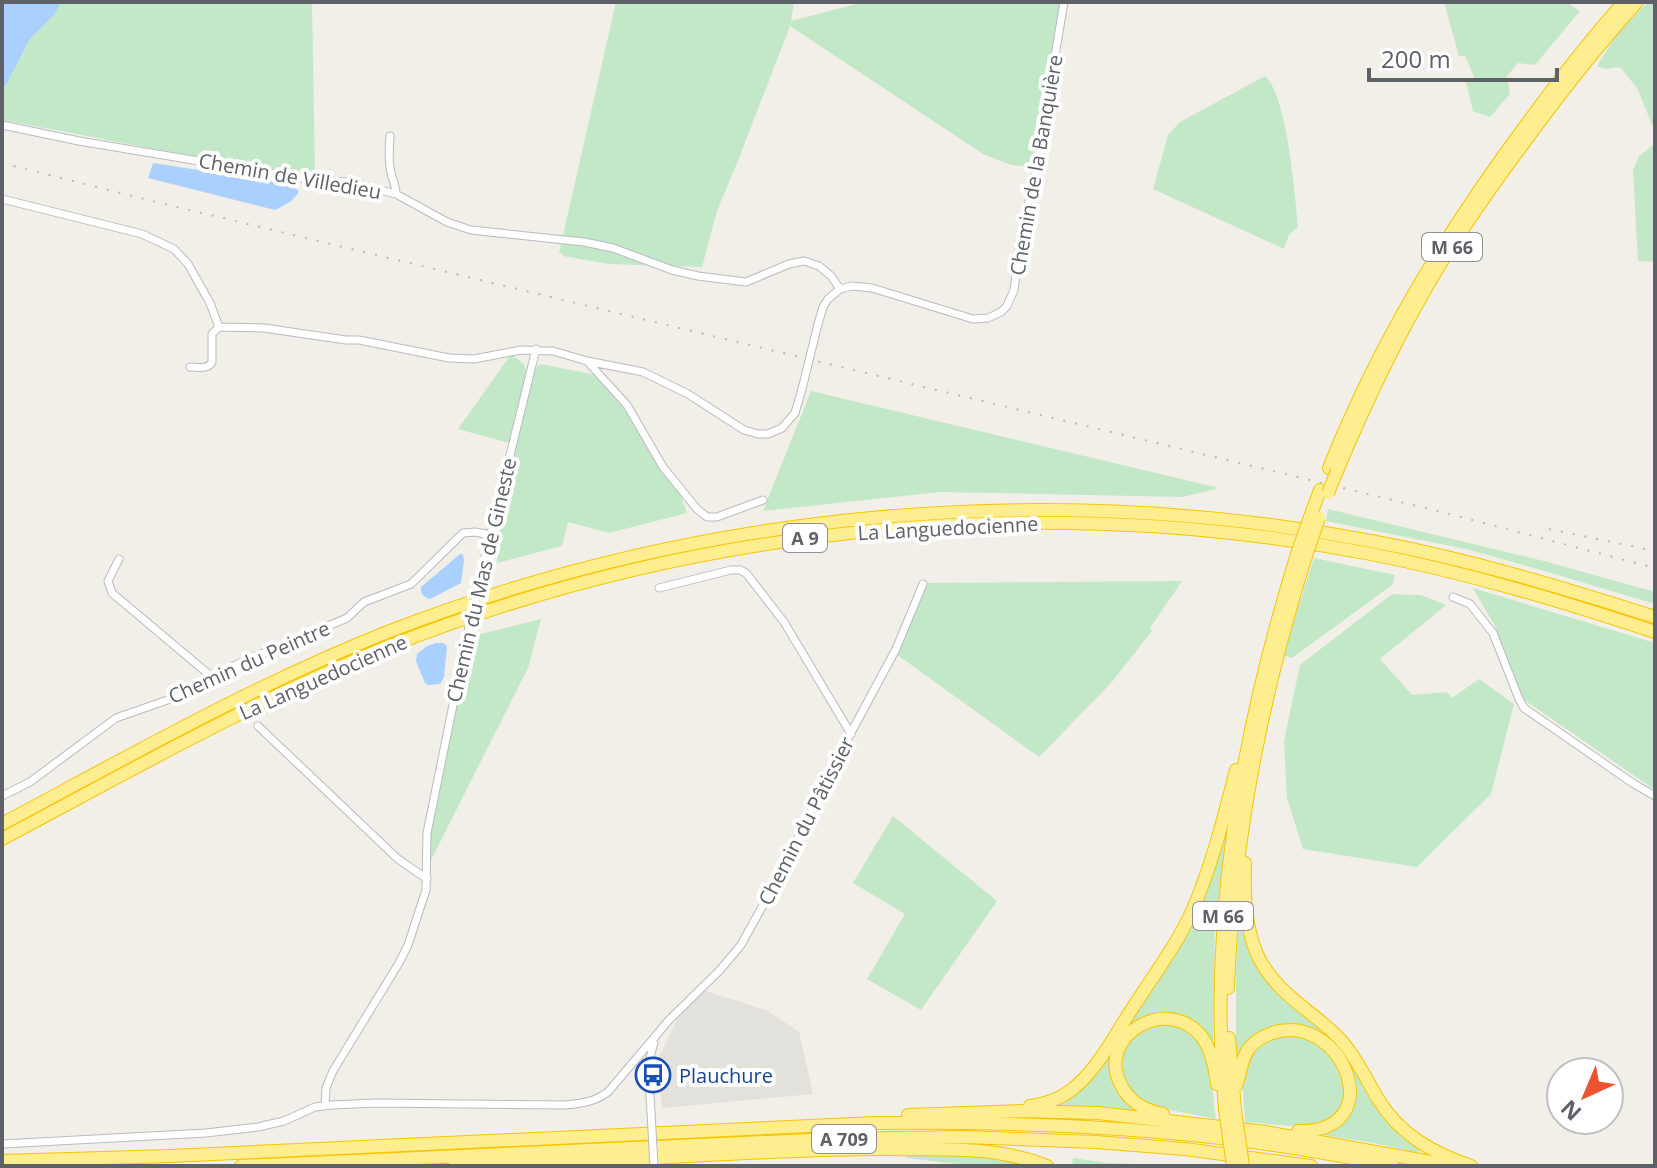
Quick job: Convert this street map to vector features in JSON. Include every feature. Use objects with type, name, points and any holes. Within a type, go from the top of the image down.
[{"type":"highway","name":"M 66","points":[[1233,1166],[1220,955],[1231,843],[1266,658],[1324,491],[1368,379],[1394,326],[1487,177],[1554,87],[1624,2]]},
{"type":"highway","name":"M 66","points":[[1333,470],[1403,330],[1464,227],[1561,93],[1637,2]]},
{"type":"highway","name":"La Languedocienne","points":[[2,824],[254,692],[393,630],[497,594],[591,567],[676,547],[796,526],[914,514],[1014,510],[1107,511],[1241,521],[1433,553],[1524,576],[1655,617]]},
{"type":"highway","name":"La Languedocienne","points":[[2,839],[249,709],[416,636],[498,608],[603,578],[711,554],[810,538],[929,526],[1042,523],[1140,526],[1245,535],[1366,553],[1444,570],[1533,593],[1655,632]]},
{"type":"highway","name":"M 66","points":[[1243,1166],[1229,1102],[1231,922],[1243,830],[1271,680],[1302,555]]},
{"type":"highway","points":[[984,1112],[1052,1101],[1069,1092],[1092,1068],[1184,928],[1211,862],[1240,753],[1250,736]]},
{"type":"highway","points":[[1243,830],[1247,841],[1246,916],[1255,947],[1269,974],[1285,993],[1339,1038],[1380,1103],[1406,1132],[1424,1146],[1471,1166]]},
{"type":"highway","points":[[1196,1124],[1187,1118],[1138,1106],[1125,1093],[1117,1078],[1116,1059],[1122,1043],[1143,1022],[1156,1018],[1173,1019],[1190,1026],[1202,1037],[1209,1051],[1217,1085],[1229,1102]]},
{"type":"highway","points":[[1229,1102],[1249,1048],[1266,1035],[1285,1030],[1297,1031],[1322,1041],[1334,1051],[1348,1077],[1351,1090],[1351,1102],[1345,1113],[1336,1123],[1322,1129],[1265,1132]]},
{"type":"highway","points":[[875,1123],[892,1115],[1098,1113],[1265,1132],[1453,1166]]},
{"type":"highway","name":"A 709","points":[[2,1161],[875,1123],[1065,1126],[1181,1134],[1275,1145],[1393,1166]]},
{"type":"highway","name":"A 709","points":[[241,1166],[815,1140],[965,1137],[1141,1145],[1311,1166]]},
{"type":"highway","points":[[375,1160],[497,1163],[811,1150],[946,1150],[1011,1154],[1047,1166]]},
{"type":"street","name":"Chemin de la Banquière","points":[[840,289],[852,286],[872,288],[981,320],[994,316],[1007,306],[1014,290],[1064,2]]},
{"type":"street","name":"Chemin de Villedieu","points":[[2,125],[313,180],[348,182],[396,194],[447,222],[471,230],[584,242],[613,248],[672,270],[698,276],[746,282],[804,261],[819,266],[840,289]]},
{"type":"street","points":[[390,136],[388,155],[396,194]]},
{"type":"street","points":[[2,199],[142,234],[174,249],[188,264],[210,303],[219,327]]},
{"type":"street","points":[[190,367],[210,366],[212,334],[219,327],[264,328],[359,340],[449,358],[474,359],[536,349],[643,372],[710,407],[744,430],[768,434],[782,428],[795,413],[823,307],[840,289]]},
{"type":"street","name":"Chemin du Mas de Gineste","points":[[325,1106],[326,1088],[333,1071],[399,963],[426,890],[425,842],[480,578],[536,349]]},
{"type":"street","points":[[517,351],[531,368]]},
{"type":"street","points":[[587,361],[627,405],[663,467],[707,517],[717,517],[763,500]]},
{"type":"street","name":"Chemin du Peintre","points":[[2,796],[30,782],[116,718],[196,690],[212,677],[242,662],[347,618],[364,602],[411,584],[463,533],[491,535]]},
{"type":"street","points":[[119,559],[108,581],[112,593],[212,677]]},
{"type":"street","points":[[659,588],[731,570],[746,573],[784,622],[851,734]]},
{"type":"street","name":"Chemin du Pâtissier","points":[[2,1144],[206,1133],[258,1127],[325,1106],[376,1103],[566,1105],[598,1100],[741,945],[899,641],[923,584]]},
{"type":"street","points":[[1453,597],[1470,604],[1493,633],[1524,708],[1655,796]]},
{"type":"street","points":[[258,726],[398,859],[427,879]]},
{"type":"street","points":[[654,1166],[649,1072],[650,1054],[656,1036]]},
{"type":"shaded area","points":[[703,990],[768,1011],[799,1032],[813,1094],[662,1108],[657,1062],[679,1015]]},
{"type":"green space","points":[[62,2],[312,2],[315,176],[309,178],[2,120],[2,88],[30,39],[54,15]]},
{"type":"green space","points":[[616,2],[794,2],[791,21],[864,2],[1060,2],[1031,167],[1011,165],[983,154],[790,26],[717,211],[702,267],[609,264],[563,256],[559,253]]},
{"type":"green space","points":[[1444,2],[1566,2],[1580,11],[1535,65],[1518,63],[1507,76],[1510,94],[1490,117],[1473,111],[1466,82],[1475,79],[1465,56],[1459,56]]},
{"type":"green space","points":[[1648,2],[1655,2],[1655,132],[1637,88],[1620,67],[1605,69],[1597,66],[1617,34]]},
{"type":"green space","points":[[1265,76],[1279,103],[1295,193],[1298,227],[1289,235],[1284,249],[1153,189],[1168,135],[1180,122]]},
{"type":"green space","points":[[1655,144],[1655,262],[1638,261],[1633,170],[1639,156]]},
{"type":"green space","points":[[511,354],[524,364],[527,374],[509,443],[458,429]]},
{"type":"green space","points":[[540,364],[597,375],[632,419],[653,458],[679,491],[687,513],[609,533],[568,522],[562,546],[497,563],[502,508],[499,505],[530,374]]},
{"type":"green space","points":[[811,391],[1219,488],[1183,497],[940,492],[763,511]]},
{"type":"green space","points":[[1328,509],[1544,561],[1655,592],[1655,604],[1466,549],[1326,521]]},
{"type":"green space","points":[[1314,558],[1395,575],[1392,585],[1292,658],[1283,655]]},
{"type":"green space","points":[[1182,581],[1150,628],[1152,631],[1111,683],[1039,757],[896,654],[925,583]]},
{"type":"green space","points":[[1473,588],[1655,643],[1655,790],[1523,699],[1495,626]]},
{"type":"green space","points":[[1392,594],[1421,595],[1446,605],[1380,659],[1412,695],[1447,692],[1452,698],[1479,679],[1514,704],[1491,794],[1417,867],[1303,849],[1287,798],[1284,741],[1300,665]]},
{"type":"green space","points":[[541,619],[528,668],[429,864],[428,841],[473,636]]},
{"type":"green space","points":[[1236,787],[1215,919],[1213,1049],[1208,1041],[1159,1014],[1114,1056],[1137,1112],[1052,1106],[1066,1099],[1183,937]]},
{"type":"green space","points":[[893,816],[997,901],[921,1010],[867,979],[905,914],[853,883]]},
{"type":"green space","points":[[1240,903],[1250,949],[1334,1039],[1394,1127],[1420,1150],[1419,1153],[1316,1134],[1342,1120],[1354,1093],[1327,1045],[1311,1029],[1286,1024],[1261,1030],[1248,1040],[1236,1060]]},
{"type":"green space","points":[[1169,1024],[1191,1033],[1202,1047],[1211,1077],[1216,1119],[1150,1106],[1134,1096],[1127,1087],[1120,1061],[1128,1043],[1151,1025]]},
{"type":"green space","points":[[1281,1036],[1300,1038],[1317,1045],[1334,1061],[1340,1072],[1345,1095],[1343,1106],[1337,1115],[1326,1122],[1296,1126],[1245,1122],[1242,1080],[1253,1050],[1259,1044]]},
{"type":"green space","points":[[906,1155],[984,1157],[1029,1166],[976,1166],[906,1158]]},
{"type":"green space","points":[[1073,1158],[1107,1163],[1191,1166],[1072,1166]]},
{"type":"water","points":[[2,2],[62,2],[54,15],[30,39],[2,88]]},
{"type":"water","points":[[153,163],[288,184],[299,191],[292,200],[275,210],[148,178]]},
{"type":"water","points":[[460,554],[464,560],[461,583],[430,599],[424,596],[421,587]]},
{"type":"water","points":[[436,643],[447,646],[444,677],[440,684],[428,685],[416,661],[417,654]]},
{"type":"railway","points":[[2,163],[1438,511],[1655,568]]},
{"type":"railway","points":[[1549,529],[1655,551]]},
{"type":"place","name":"Plauchure","points":[[653,1075]]}]
